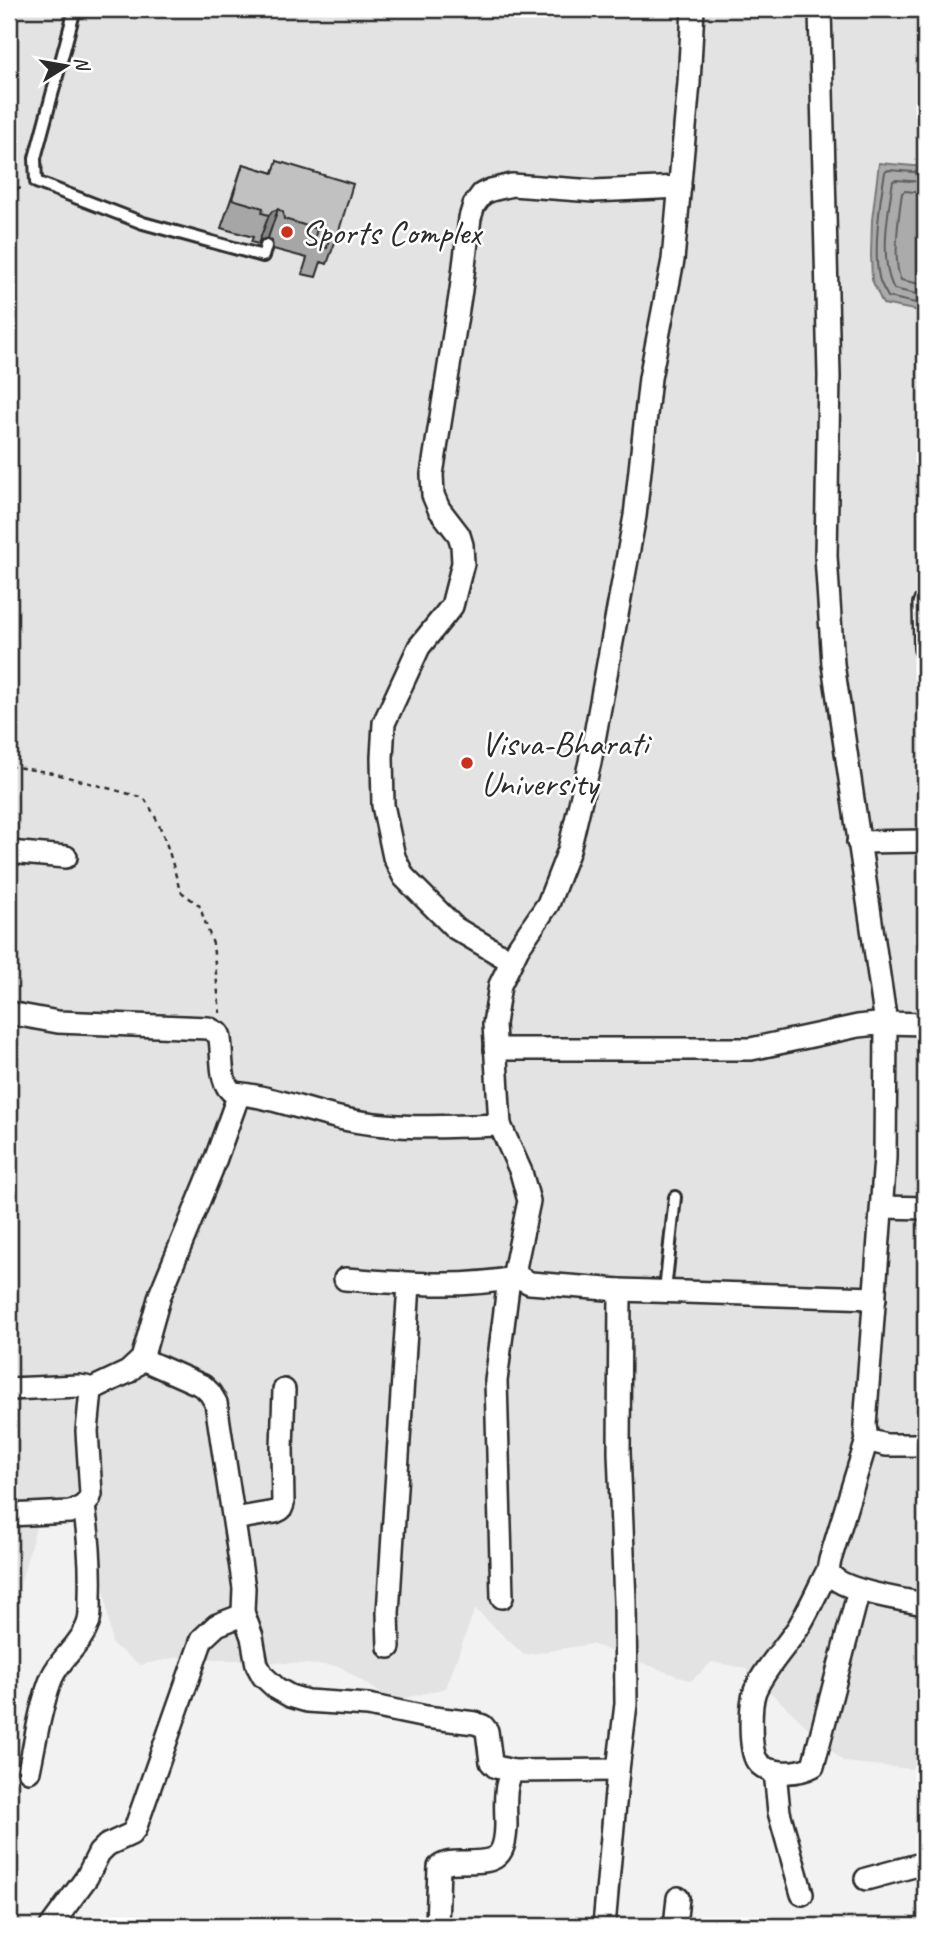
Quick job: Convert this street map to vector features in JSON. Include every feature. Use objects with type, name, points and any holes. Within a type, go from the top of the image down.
[{"type":"street","points":[[502,1597],[496,1381],[529,1202],[521,1172],[500,1125],[494,1024],[500,985],[518,948],[548,904],[569,850],[590,762],[635,516],[650,378],[673,260],[693,9]]},
{"type":"street","points":[[820,9],[830,376],[826,555],[833,663],[886,1023],[886,1158],[865,1425],[867,1440],[828,1570],[799,1627],[754,1693],[750,1710],[754,1753],[758,1762],[766,1768],[775,1771],[808,1769],[816,1761],[859,1590]]},
{"type":"street","points":[[511,961],[455,929],[404,877],[394,857],[383,805],[384,723],[419,647],[452,606],[463,563],[459,535],[439,509],[433,495],[432,474],[470,218],[474,205],[482,194],[512,185],[594,191],[680,187]]},
{"type":"street","points":[[924,604],[925,648]]},
{"type":"street","points":[[858,842],[925,841]]},
{"type":"street","points":[[9,852],[66,857]]},
{"type":"street","points":[[9,1013],[58,1022],[208,1028],[219,1034],[224,1081],[228,1090],[239,1094],[341,1118],[401,1126],[500,1125]]},
{"type":"street","points":[[495,1049],[751,1049],[858,1027],[886,1023],[925,1024]]},
{"type":"street","points":[[9,1515],[70,1511],[84,1507],[88,1502],[91,1494],[87,1431],[91,1391],[128,1372],[142,1359],[160,1295],[212,1169],[239,1094]]},
{"type":"street","points":[[883,1207],[925,1208]]},
{"type":"street","points":[[345,1279],[450,1285],[513,1278],[530,1283],[620,1290],[875,1298]]},
{"type":"street","points":[[389,1647],[389,1600],[409,1284]]},
{"type":"street","points":[[604,1926],[626,1704],[619,1452],[620,1290]]},
{"type":"street","points":[[142,1359],[203,1386],[211,1393],[216,1403],[244,1588],[243,1612],[252,1637],[257,1665],[263,1676],[276,1688],[307,1701],[368,1705],[426,1717],[475,1723],[487,1731],[491,1762],[496,1767],[513,1771],[618,1770]]},
{"type":"street","points":[[9,1389],[79,1386],[91,1391]]},
{"type":"street","points":[[234,1519],[275,1512],[281,1509],[283,1504],[285,1390]]},
{"type":"street","points":[[867,1440],[886,1445],[925,1445]]},
{"type":"street","points":[[29,1771],[51,1677],[78,1644],[88,1624],[91,1572],[84,1507]]},
{"type":"street","points":[[828,1570],[832,1577],[859,1590],[925,1604]]},
{"type":"street","points":[[51,1926],[87,1877],[99,1853],[107,1845],[131,1834],[135,1829],[202,1639],[217,1625],[240,1616],[243,1612]]},
{"type":"street","points":[[437,1926],[439,1867],[446,1862],[494,1860],[503,1850],[508,1778],[513,1771]]},
{"type":"street","points":[[775,1771],[779,1812],[802,1894]]},
{"type":"street","points":[[866,1878],[925,1863]]},
{"type":"street","points":[[675,1926],[678,1898]]},
{"type":"lane","points":[[75,9],[35,158],[36,182],[143,223],[263,256],[266,247]]},
{"type":"lane","points":[[665,1291],[675,1197]]},
{"type":"path","points":[[9,197],[16,190],[36,182]]},
{"type":"path","points":[[9,766],[53,773],[145,798],[168,845],[180,891],[200,905],[213,944],[220,1017],[219,1034]]},
{"type":"shaded area","name":"Visva-Bharati University","points":[[9,9],[925,9],[925,1762],[911,1769],[844,1762],[745,1668],[712,1662],[691,1681],[591,1644],[524,1655],[475,1609],[446,1688],[393,1701],[339,1666],[178,1657],[140,1665],[112,1644],[97,1537],[66,1517],[37,1523],[9,1626]]},
{"type":"water","points":[[879,163],[925,167],[925,312],[883,304],[872,280],[872,220]]},
{"type":"building","points":[[277,161],[353,184],[338,234],[330,233],[327,248],[313,245],[317,229],[284,219],[283,212],[278,209],[269,215],[262,213],[263,208],[232,199],[243,164],[273,173]]},
{"type":"place","name":"Sports Complex","points":[[287,232]]},
{"type":"place","name":"Visva-Bharati University","points":[[467,763]]}]
